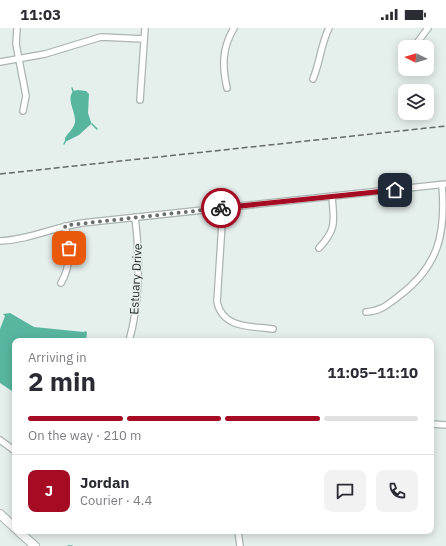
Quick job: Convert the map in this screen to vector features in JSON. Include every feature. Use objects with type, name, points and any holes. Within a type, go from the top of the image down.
[{"type":"main road","points":[[0,515],[12,525]]},
{"type":"main road","points":[[21,534],[35,546]]},
{"type":"street","points":[[17,28],[16,39],[26,96],[23,111]]},
{"type":"street","points":[[140,100],[145,28]]},
{"type":"street","points":[[228,88],[223,65],[225,48],[228,38],[234,28]]},
{"type":"street","points":[[313,79],[318,67],[324,38],[329,28]]},
{"type":"street","points":[[419,40],[428,28]]},
{"type":"street","points":[[0,62],[45,54],[101,37],[144,39]]},
{"type":"street","points":[[0,241],[23,238],[65,226],[82,223],[444,184],[444,215],[441,238],[434,257],[426,270],[412,286],[383,308],[366,312]]},
{"type":"street","points":[[319,248],[328,239],[333,226],[332,196]]},
{"type":"street","points":[[223,208],[217,302],[219,310],[225,318],[233,323],[273,328]]},
{"type":"street","name":"Estuary Drive","points":[[130,338],[134,318],[138,256],[135,217]]},
{"type":"street","points":[[61,283],[69,262],[69,246],[65,226]]},
{"type":"street","points":[[434,424],[446,425]]},
{"type":"street","points":[[0,440],[12,449]]},
{"type":"street","points":[[238,534],[240,546]]},
{"type":"shaded area","points":[[73,91],[86,91],[89,94],[88,113],[92,125],[91,124],[79,135],[67,141],[65,138],[75,122],[70,99]]},
{"type":"shaded area","points":[[10,313],[34,327],[85,331],[87,332],[86,338],[12,338],[12,391],[0,383],[0,329],[5,316],[3,314]]},
{"type":"waterway","points":[[92,124],[97,129]]},
{"type":"waterway","points":[[64,144],[66,140]]},
{"type":"railway","points":[[0,174],[446,126]]},
{"type":"way so far","points":[[69,248],[69,241],[65,226],[86,222],[221,208]]},
{"type":"route","points":[[221,208],[395,190]]}]
